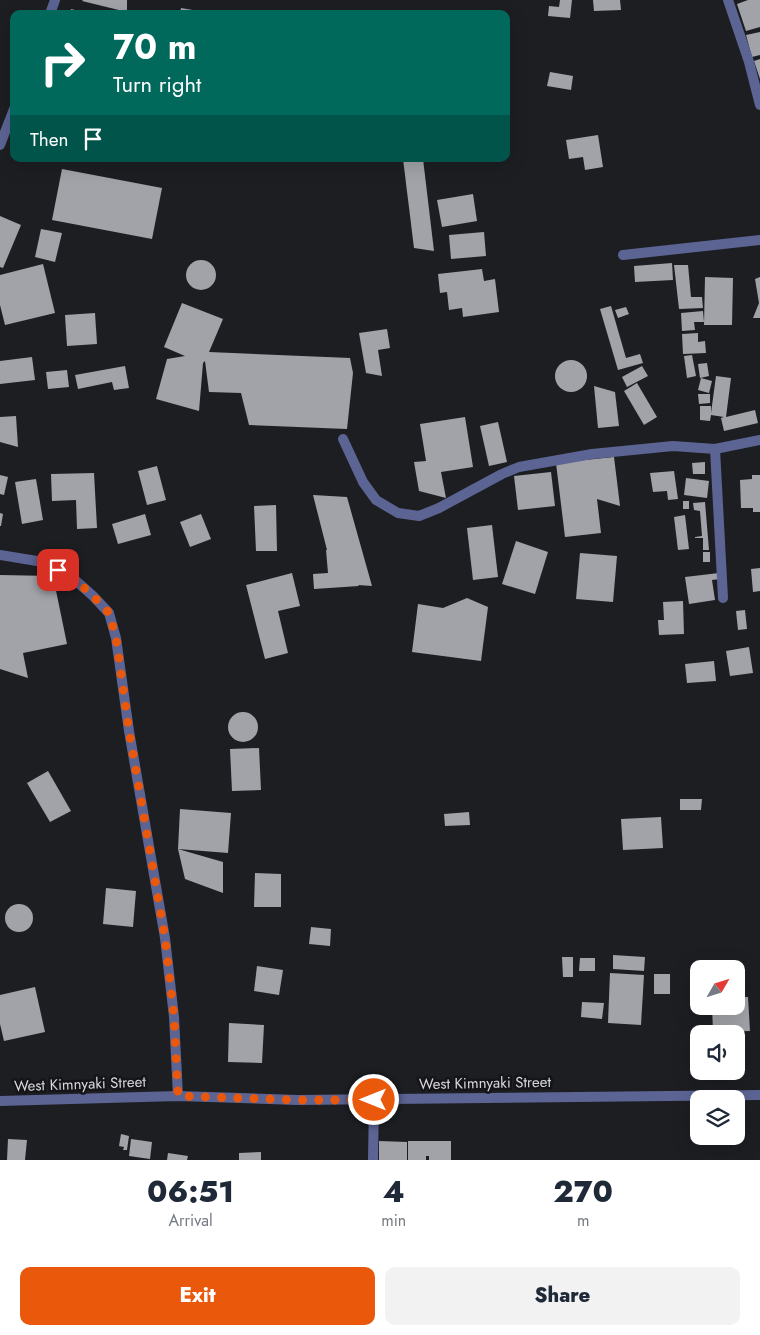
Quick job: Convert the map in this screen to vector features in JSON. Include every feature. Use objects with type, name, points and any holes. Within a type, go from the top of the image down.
[{"type":"street","points":[[728,0],[749,62],[760,105]]},
{"type":"street","points":[[0,145],[10,119]]},
{"type":"street","points":[[623,255],[760,240]]},
{"type":"street","points":[[343,439],[363,482],[376,500],[398,513],[409,516],[419,516],[439,508],[502,474],[519,467],[592,454],[673,446],[715,449],[760,440]]},
{"type":"street","points":[[715,449],[723,598]]},
{"type":"street","points":[[0,555],[43,562],[74,579],[109,613],[116,638],[129,731],[165,938],[174,1017],[178,1096]]},
{"type":"street","name":"West Kimnyaki Street","points":[[0,1101],[178,1096],[297,1100],[374,1100],[760,1095]]},
{"type":"street","points":[[373,1160],[374,1100]]},
{"type":"building","points":[[127,0],[127,10],[119,10],[82,1]]},
{"type":"building","points":[[560,0],[572,0],[570,18],[548,16],[549,6],[559,7]]},
{"type":"building","points":[[593,0],[620,0],[621,10],[594,11]]},
{"type":"building","points":[[748,0],[760,0],[760,27],[746,31],[737,4]]},
{"type":"building","points":[[760,32],[760,55],[752,57],[746,35]]},
{"type":"building","points":[[760,59],[760,79],[754,61]]},
{"type":"building","points":[[550,72],[573,76],[571,90],[547,86]]},
{"type":"building","points":[[598,135],[603,167],[585,170],[583,157],[569,159],[566,140]]},
{"type":"building","points":[[403,162],[423,162],[434,251],[414,248]]},
{"type":"building","points":[[62,169],[162,188],[152,239],[52,220]]},
{"type":"building","points":[[473,194],[477,221],[442,227],[437,200]]},
{"type":"building","points":[[0,216],[21,225],[3,268],[0,267]]},
{"type":"building","points":[[41,229],[62,233],[55,262],[35,257]]},
{"type":"building","points":[[484,232],[486,256],[451,259],[449,235]]},
{"type":"building","points":[[201,260],[207,261],[215,269],[215,281],[207,289],[201,290],[195,289],[187,281],[186,275],[187,269],[195,261]]},
{"type":"building","points":[[672,263],[673,280],[635,282],[634,266]]},
{"type":"building","points":[[43,264],[55,313],[5,325],[0,305],[0,275]]},
{"type":"building","points":[[674,265],[688,265],[691,297],[702,297],[703,308],[679,309]]},
{"type":"building","points":[[482,269],[484,281],[495,279],[499,312],[463,317],[462,308],[449,310],[447,292],[440,293],[438,274]]},
{"type":"building","points":[[705,277],[733,278],[732,325],[704,325]]},
{"type":"building","points":[[760,277],[760,318],[753,318],[759,303],[755,279]]},
{"type":"building","points":[[182,303],[223,319],[209,352],[350,358],[353,373],[347,429],[249,425],[241,393],[209,392],[205,361],[203,363],[199,411],[156,399],[167,359],[185,356],[164,347]]},
{"type":"building","points":[[611,306],[626,358],[640,354],[643,363],[618,370],[600,309]]},
{"type":"building","points":[[626,307],[629,314],[618,318],[615,310]]},
{"type":"building","points":[[703,311],[704,322],[694,322],[695,330],[682,331],[681,313]]},
{"type":"building","points":[[95,313],[97,344],[67,346],[65,315]]},
{"type":"building","points":[[387,329],[390,348],[378,350],[382,376],[366,373],[359,333]]},
{"type":"building","points":[[698,333],[698,342],[705,341],[706,353],[683,354],[682,334]]},
{"type":"building","points":[[692,355],[696,376],[687,378],[684,356]]},
{"type":"building","points":[[32,357],[35,380],[0,384],[0,361]]},
{"type":"building","points":[[571,360],[577,361],[582,365],[586,370],[586,382],[582,387],[577,391],[571,392],[565,391],[560,387],[556,382],[555,376],[556,370],[560,365],[565,361]]},
{"type":"building","points":[[707,363],[709,376],[700,378],[698,364]]},
{"type":"building","points":[[125,366],[129,388],[114,390],[112,382],[78,389],[75,375]]},
{"type":"building","points":[[642,366],[648,376],[627,387],[622,377]]},
{"type":"building","points":[[67,370],[69,387],[48,389],[46,372]]},
{"type":"building","points":[[716,376],[731,378],[726,417],[755,410],[758,423],[724,431],[721,418],[724,417],[711,415],[710,421],[700,420],[700,406],[711,406],[711,413]]},
{"type":"building","points":[[701,378],[712,381],[709,393],[698,390]]},
{"type":"building","points":[[637,383],[657,417],[644,425],[624,391]]},
{"type":"building","points":[[594,386],[615,392],[619,426],[598,428]]},
{"type":"building","points":[[698,394],[710,394],[710,403],[699,404]]},
{"type":"building","points":[[16,416],[18,447],[0,442],[0,417]]},
{"type":"building","points":[[465,417],[473,467],[441,472],[446,498],[419,491],[414,462],[426,461],[420,424]]},
{"type":"building","points":[[498,422],[507,462],[489,466],[480,426]]},
{"type":"building","points":[[614,457],[620,506],[597,499],[601,533],[565,537],[556,463]]},
{"type":"building","points":[[705,462],[705,474],[693,474],[692,463]]},
{"type":"building","points":[[157,466],[166,500],[147,505],[138,471]]},
{"type":"building","points":[[674,471],[678,499],[668,500],[667,491],[653,492],[650,473]]},
{"type":"building","points":[[551,472],[555,506],[518,510],[514,476]]},
{"type":"building","points":[[94,473],[97,528],[77,529],[76,500],[52,501],[51,474]]},
{"type":"building","points":[[0,475],[8,477],[4,495],[0,494]]},
{"type":"building","points":[[752,475],[760,475],[760,512],[753,512],[753,508],[741,508],[740,480],[752,479]]},
{"type":"building","points":[[686,478],[709,481],[707,498],[684,495]]},
{"type":"building","points":[[36,479],[43,520],[22,524],[15,482]]},
{"type":"building","points":[[313,495],[347,497],[372,586],[358,585],[314,589],[313,574],[328,573],[327,550]]},
{"type":"building","points":[[683,501],[689,501],[689,509],[683,509]]},
{"type":"building","points":[[705,502],[709,550],[703,550],[703,538],[695,538],[702,536],[700,511],[694,510],[693,503]]},
{"type":"building","points":[[276,505],[277,551],[256,551],[254,506]]},
{"type":"building","points":[[0,513],[3,514],[1,526],[0,526]]},
{"type":"building","points":[[145,514],[151,535],[118,544],[112,524]]},
{"type":"building","points":[[201,514],[211,539],[190,547],[180,522]]},
{"type":"building","points":[[685,515],[689,549],[678,550],[674,517]]},
{"type":"building","points":[[492,525],[498,577],[473,580],[467,528]]},
{"type":"building","points":[[516,541],[548,552],[535,594],[502,584]]},
{"type":"building","points":[[703,552],[710,552],[710,562],[703,562]]},
{"type":"building","points":[[580,553],[617,556],[613,602],[576,599]]},
{"type":"building","points":[[760,568],[760,591],[753,592],[751,569]]},
{"type":"building","points":[[292,573],[300,606],[278,611],[288,653],[265,659],[246,585]]},
{"type":"building","points":[[719,573],[720,579],[712,580],[715,600],[689,604],[685,577]]},
{"type":"building","points":[[0,575],[53,576],[67,644],[23,653],[28,678],[0,669]]},
{"type":"building","points":[[467,598],[488,607],[481,661],[412,652],[418,604],[443,608]]},
{"type":"building","points":[[683,601],[684,634],[659,635],[658,620],[664,620],[663,602]]},
{"type":"building","points":[[745,610],[747,629],[738,630],[736,611]]},
{"type":"building","points":[[749,647],[753,673],[730,676],[726,651]]},
{"type":"building","points":[[714,661],[716,681],[687,683],[685,664]]},
{"type":"building","points":[[243,712],[249,713],[257,721],[257,733],[249,741],[243,742],[237,741],[229,733],[228,727],[229,721],[237,713]]},
{"type":"building","points":[[259,748],[261,790],[232,791],[230,749]]},
{"type":"building","points":[[48,771],[71,811],[50,822],[27,783]]},
{"type":"building","points":[[680,799],[702,799],[701,810],[680,810]]},
{"type":"building","points":[[180,809],[231,813],[228,853],[178,849]]},
{"type":"building","points":[[469,812],[470,825],[445,826],[444,814]]},
{"type":"building","points":[[661,817],[663,848],[623,850],[621,819]]},
{"type":"building","points":[[178,849],[223,862],[223,893],[185,879]]},
{"type":"building","points":[[255,873],[281,874],[281,907],[254,907]]},
{"type":"building","points":[[106,888],[136,891],[133,927],[103,924]]},
{"type":"building","points":[[19,904],[29,908],[33,918],[29,928],[19,932],[9,928],[5,918],[9,908]]},
{"type":"building","points":[[311,927],[331,929],[330,946],[309,944]]},
{"type":"building","points":[[613,955],[645,957],[644,971],[613,969]]},
{"type":"building","points":[[562,957],[573,957],[573,977],[563,977]]},
{"type":"building","points":[[580,958],[595,958],[595,971],[579,971]]},
{"type":"building","points":[[257,966],[283,970],[279,995],[254,991]]},
{"type":"building","points":[[610,973],[644,975],[641,1025],[608,1023]]},
{"type":"building","points":[[654,974],[670,974],[670,994],[654,994]]},
{"type":"building","points":[[35,987],[45,1032],[4,1041],[0,1024],[0,995]]},
{"type":"building","points":[[745,997],[748,997],[750,1031],[745,1031],[745,1025],[713,1025],[712,1015],[745,1015]]},
{"type":"building","points":[[582,1002],[604,1003],[602,1019],[581,1017]]},
{"type":"building","points":[[229,1023],[264,1025],[262,1063],[228,1062]]},
{"type":"building","points":[[121,1134],[129,1136],[127,1150],[123,1150],[124,1147],[119,1146]]},
{"type":"building","points":[[8,1139],[27,1140],[25,1160],[7,1160]]},
{"type":"building","points":[[131,1139],[152,1142],[150,1159],[129,1156]]},
{"type":"building","points":[[379,1141],[407,1142],[407,1160],[379,1160]]},
{"type":"building","points":[[408,1141],[451,1141],[451,1160],[429,1160],[429,1156],[426,1156],[426,1160],[408,1160]]},
{"type":"building","points":[[261,1152],[261,1160],[239,1160],[239,1153]]},
{"type":"building","points":[[168,1153],[188,1156],[187,1160],[167,1160]]},
{"type":"route","points":[[58,570],[74,579],[109,613],[116,638],[129,731],[165,938],[174,1017],[178,1096],[297,1100],[374,1100]]}]
